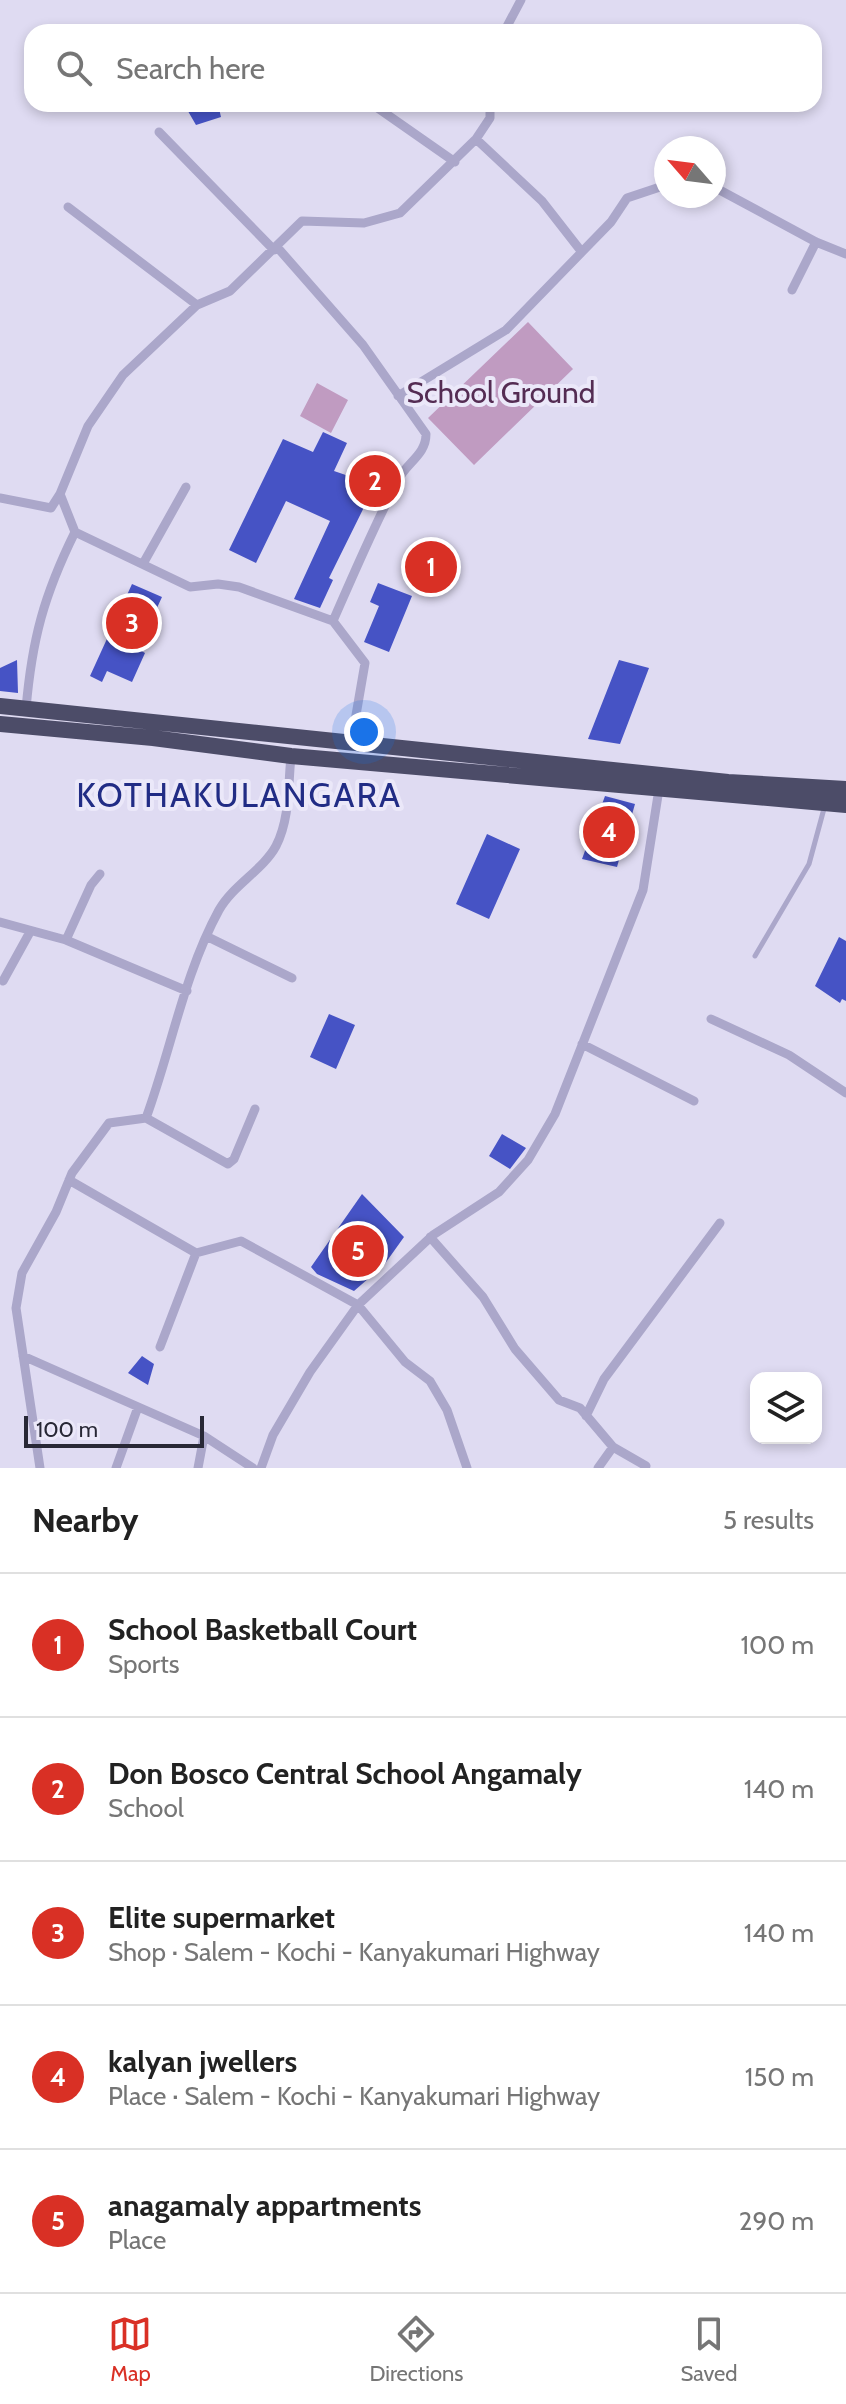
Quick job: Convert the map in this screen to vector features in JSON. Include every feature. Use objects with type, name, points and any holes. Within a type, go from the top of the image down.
[{"type":"highway","points":[[0,706],[728,782],[846,789]]},
{"type":"highway","points":[[0,724],[153,738],[291,756],[846,805]]},
{"type":"street","points":[[508,24],[521,0]]},
{"type":"street","points":[[383,112],[455,162]]},
{"type":"street","points":[[0,498],[51,508],[60,494],[88,426],[123,375],[197,305],[230,291],[302,221],[364,223],[400,213],[476,139],[490,118],[490,112]]},
{"type":"street","points":[[159,132],[275,249],[363,345],[424,427],[426,441],[419,455],[406,465],[373,527],[333,621]]},
{"type":"street","points":[[476,139],[542,201],[581,251]]},
{"type":"street","points":[[398,396],[506,330],[611,222],[627,198],[654,189]]},
{"type":"street","points":[[726,193],[816,242],[846,254]]},
{"type":"street","points":[[68,207],[197,305]]},
{"type":"street","points":[[792,290],[816,242]]},
{"type":"street","points":[[144,562],[186,487]]},
{"type":"street","points":[[60,494],[75,532],[144,562],[190,587],[218,584],[239,587],[333,621],[365,663],[351,744]]},
{"type":"street","points":[[26,709],[30,663],[48,588],[75,532]]},
{"type":"street","points":[[146,1118],[187,991],[220,908],[275,848],[285,817],[291,756]]},
{"type":"street","points":[[261,1468],[273,1435],[310,1372],[358,1305],[430,1237],[499,1192],[528,1160],[555,1114],[646,881],[659,789]]},
{"type":"street","points":[[66,940],[91,885],[100,874]]},
{"type":"street","points":[[0,922],[66,940],[187,991]]},
{"type":"street","points":[[3,981],[30,932]]},
{"type":"street","points":[[208,937],[292,978]]},
{"type":"street","points":[[711,1019],[789,1055],[833,1088],[846,1093]]},
{"type":"street","points":[[582,1044],[694,1101]]},
{"type":"street","points":[[40,1468],[16,1308],[22,1273],[56,1212],[69,1180],[109,1123],[146,1118],[228,1164],[234,1159],[255,1109]]},
{"type":"street","points":[[69,1180],[196,1253],[241,1241],[358,1305],[405,1362],[430,1381],[447,1410],[467,1468]]},
{"type":"street","points":[[586,1416],[604,1379],[720,1223]]},
{"type":"street","points":[[430,1237],[483,1297],[515,1349],[559,1400],[580,1408],[613,1447],[646,1466]]},
{"type":"street","points":[[160,1347],[196,1253]]},
{"type":"street","points":[[23,1356],[204,1436],[253,1468]]},
{"type":"street","points":[[116,1468],[138,1407]]},
{"type":"street","points":[[198,1468],[204,1436]]},
{"type":"street","points":[[598,1468],[613,1447]]},
{"type":"lane","points":[[755,956],[809,864],[826,804]]},
{"type":"green space","name":"School Ground","points":[[528,322],[573,369],[474,465],[428,418]]},
{"type":"green space","name":"School Ground","points":[[317,383],[348,400],[331,433],[300,416]]},
{"type":"green space","points":[[414,543],[460,567],[447,590],[402,567]]},
{"type":"building","points":[[188,112],[220,112],[221,117],[196,125]]},
{"type":"building","points":[[323,432],[347,443],[334,471],[375,485],[329,578],[333,580],[320,608],[294,599],[330,521],[286,501],[256,563],[229,550],[283,439],[313,452]]},
{"type":"building","points":[[378,583],[412,596],[389,652],[364,642],[379,606],[370,602]]},
{"type":"building","points":[[132,584],[162,597],[138,649],[145,653],[132,682],[107,671],[102,682],[90,676]]},
{"type":"building","points":[[17,660],[18,693],[0,691],[0,668]]},
{"type":"building","points":[[619,660],[649,668],[620,744],[588,739]]},
{"type":"building","points":[[605,796],[635,804],[617,867],[582,859]]},
{"type":"building","points":[[487,834],[520,849],[489,919],[456,904]]},
{"type":"building","points":[[839,937],[846,941],[846,1001],[842,999],[840,1003],[815,986]]},
{"type":"building","points":[[329,1014],[355,1025],[336,1069],[310,1057]]},
{"type":"building","points":[[502,1134],[526,1148],[510,1169],[489,1156]]},
{"type":"building","points":[[362,1194],[404,1237],[384,1265],[354,1291],[317,1274],[311,1267]]},
{"type":"building","points":[[142,1356],[154,1364],[148,1385],[128,1373]]},
{"type":"place","name":"Don Bosco Central School Angamaly","points":[[375,481]]},
{"type":"place","name":"School Basketball Court","points":[[431,567]]},
{"type":"place","name":"Elite supermarket","points":[[132,623]]},
{"type":"place","name":"kalyan jwellers","points":[[609,832]]},
{"type":"place","name":"anagamaly appartments","points":[[358,1251]]},
{"type":"district","name":"KOTHAKULANGARA","points":[[239,795]]}]
